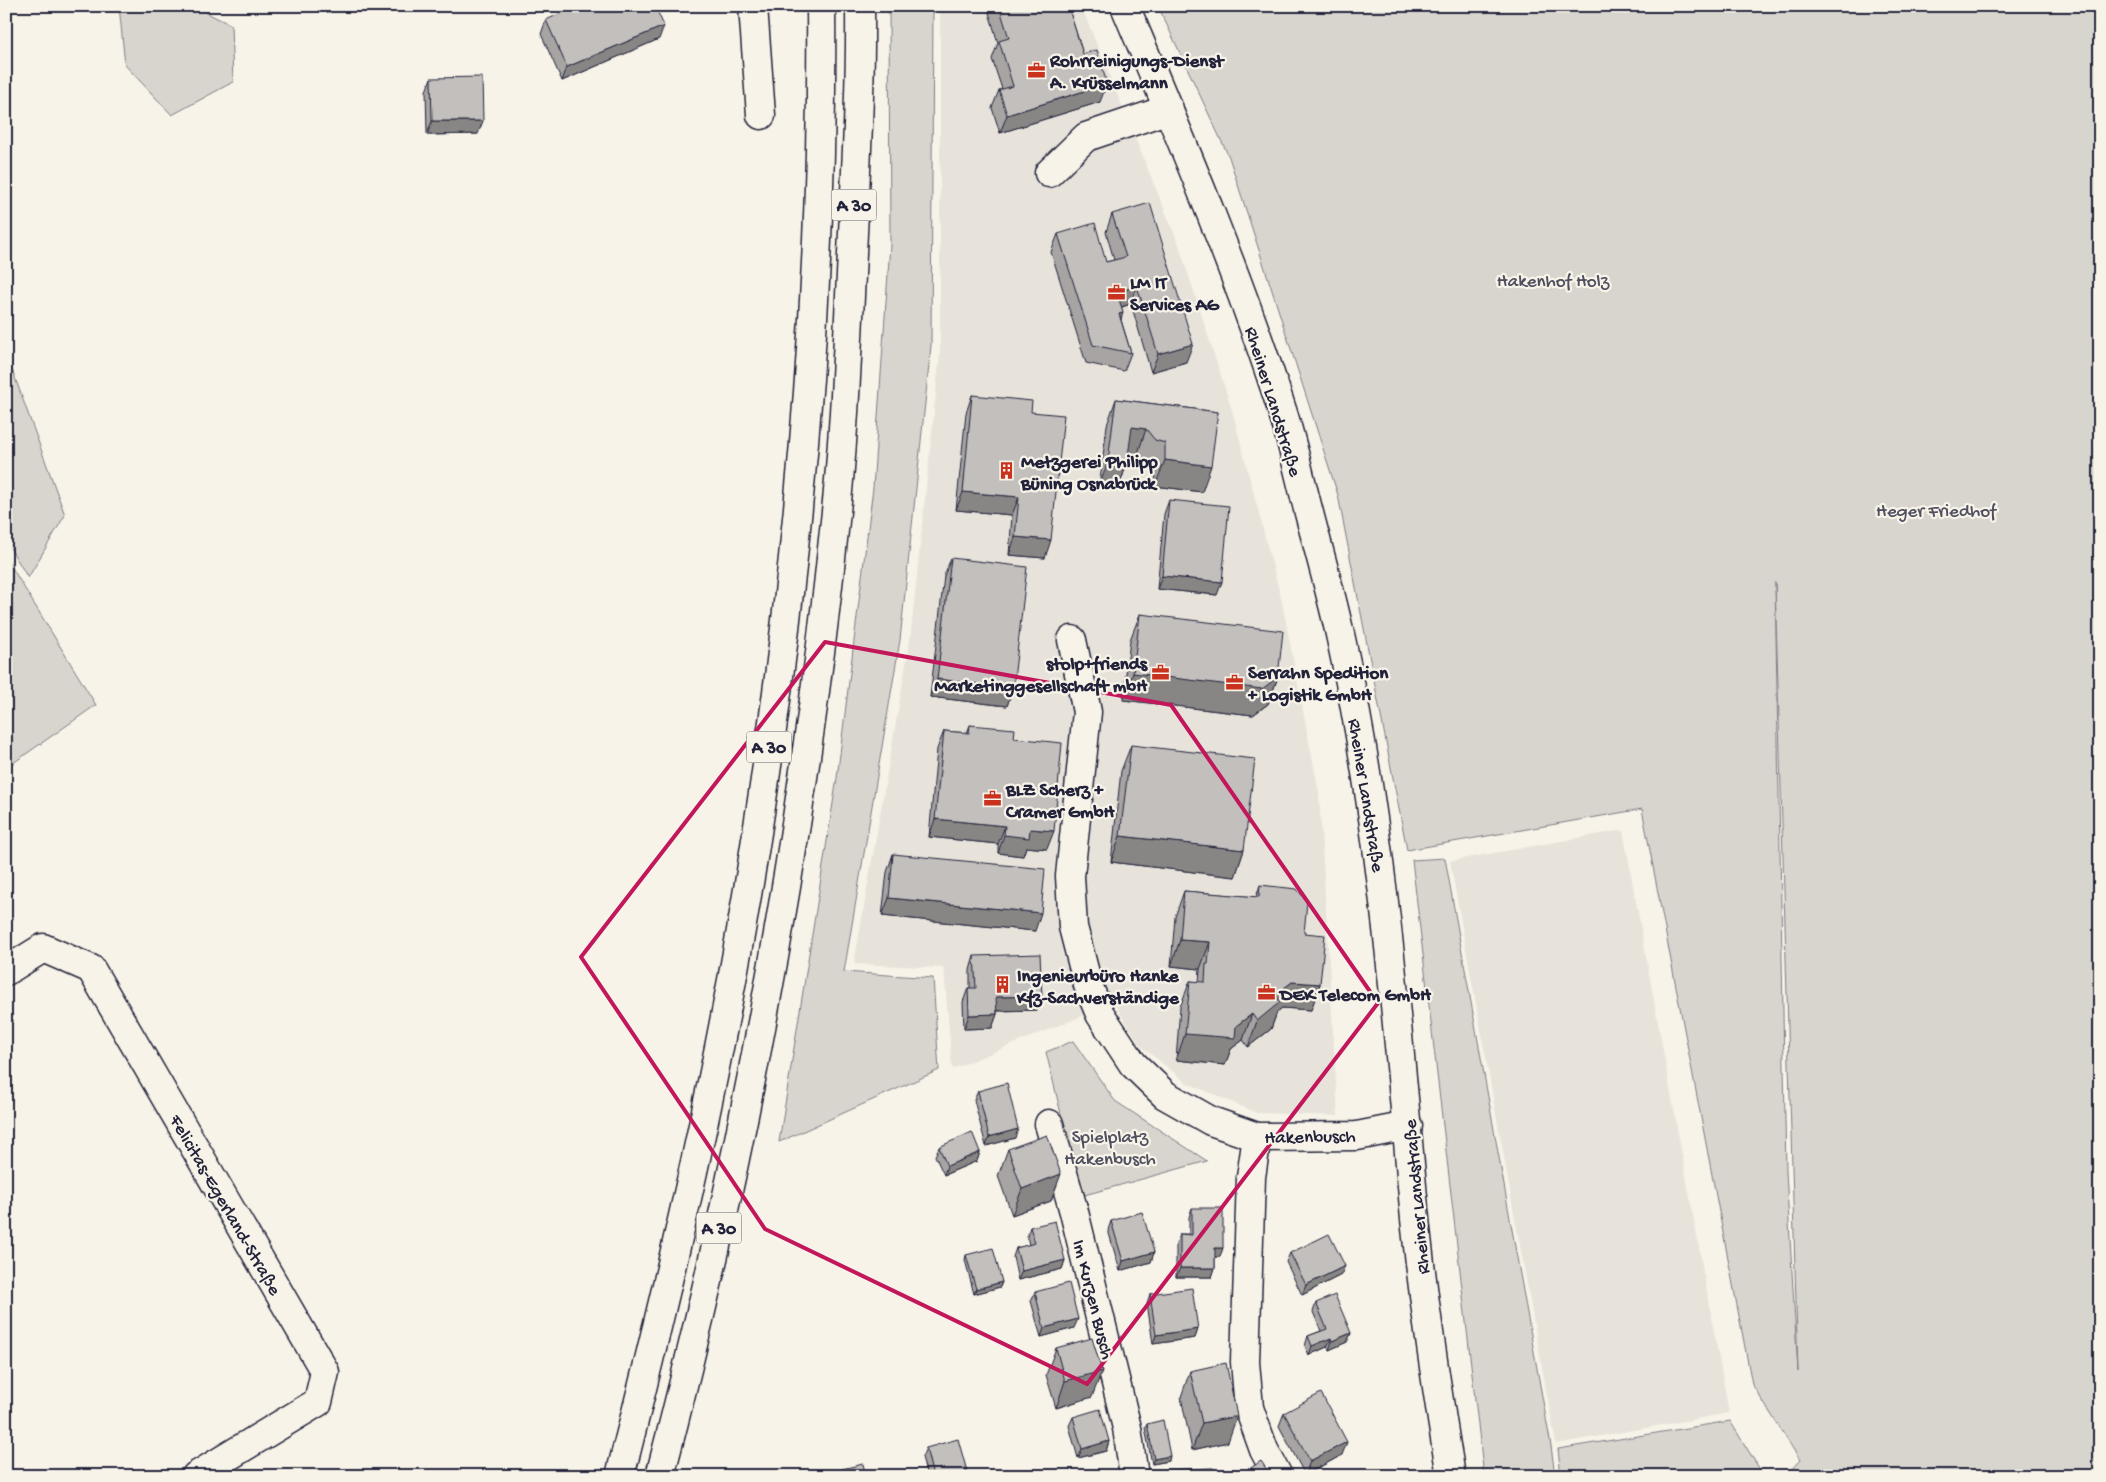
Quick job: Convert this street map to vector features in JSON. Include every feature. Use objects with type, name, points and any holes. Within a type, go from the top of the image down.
[{"type":"main road","points":[[753,6],[761,115]]},
{"type":"main road","name":"A 30","points":[[620,1476],[687,1194],[724,1016],[757,835],[779,681],[796,526],[809,374],[819,182],[821,6]]},
{"type":"main road","name":"A 30","points":[[660,1476],[732,1171],[770,980],[809,738],[835,520],[844,404],[855,187],[860,6]]},
{"type":"main road","name":"Rheiner Landstraße","points":[[1125,6],[1169,109],[1230,266],[1283,412],[1341,637],[1366,770],[1389,936],[1429,1337],[1451,1476]]},
{"type":"main road","points":[[1049,173],[1086,137],[1169,109]]},
{"type":"main road","name":"Hakenbusch","points":[[1072,640],[1087,712],[1070,876],[1073,927],[1088,986],[1100,1014],[1133,1064],[1165,1095],[1211,1121],[1257,1137],[1358,1136],[1408,1126]]},
{"type":"main road","name":"Felicitas-Egerland-Straße","points":[[6,970],[43,948],[91,969],[325,1372],[318,1402],[196,1476]]},
{"type":"main road","name":"Im Kurzen Busch","points":[[1048,1124],[1074,1212],[1128,1428],[1134,1476]]},
{"type":"main road","points":[[1257,1137],[1252,1177],[1246,1372],[1249,1408],[1264,1450],[1278,1476]]},
{"type":"highlighted area","points":[[825,642],[1171,705],[1378,1003],[1087,1384],[765,1229],[581,957]]},
{"type":"shaded area","points":[[940,6],[1081,6],[1179,245],[1232,410],[1282,602],[1319,793],[1338,1116],[1257,1113],[1187,1083],[1141,1046],[1114,1003],[952,1069],[944,968],[854,964],[910,641],[940,354]]},
{"type":"shaded area","points":[[1623,830],[1729,1413],[1556,1444],[1450,861]]},
{"type":"green space","points":[[119,6],[193,6],[231,25],[233,82],[172,115],[125,65]]},
{"type":"green space","points":[[889,6],[933,6],[931,346],[900,640],[844,972],[933,978],[939,1070],[779,1142],[837,778],[873,488],[890,245]]},
{"type":"green space","points":[[1158,6],[2100,6],[2100,1476],[1785,1476],[1800,1460],[1752,1384],[1642,809],[1407,850],[1338,495],[1229,157]],"holes":[[[1775,582],[1798,1372],[1786,1172]]]},
{"type":"green space","points":[[6,353],[65,515],[28,578],[6,541]]},
{"type":"green space","points":[[6,558],[96,705],[6,768]]},
{"type":"green space","points":[[1445,858],[1555,1476],[1484,1476],[1412,860]]},
{"type":"green space","name":"Spielplatz Hakenbusch","points":[[1073,1041],[1115,1101],[1207,1161],[1081,1196],[1046,1052]]},
{"type":"green space","points":[[1730,1421],[1764,1476],[1561,1476],[1558,1449]]},
{"type":"building","points":[[578,6],[655,6],[664,26],[567,67],[546,20]]},
{"type":"building","name":"Rohrreinigungs-Dienst A. Krüsselmann","points":[[999,6],[1068,6],[1083,54],[1097,50],[1107,84],[1007,115],[999,90],[1013,86],[999,41],[1009,38]]},
{"type":"building","points":[[482,77],[483,121],[432,121],[431,78]]},
{"type":"building","points":[[1150,203],[1193,344],[1158,354],[1137,286],[1117,292],[1123,313],[1119,314],[1131,353],[1093,345],[1058,234],[1095,223],[1106,262],[1126,257],[1112,214]]},
{"type":"building","name":"Metzgerei Philipp Büning Osnabrück","points":[[972,395],[1032,401],[1031,412],[1064,415],[1051,540],[1015,537],[1019,497],[963,492]]},
{"type":"building","points":[[1116,399],[1218,412],[1211,466],[1165,460],[1165,443],[1155,440],[1146,429],[1132,427],[1127,463],[1108,461]]},
{"type":"building","points":[[1169,500],[1229,506],[1222,582],[1162,576]]},
{"type":"building","points":[[951,558],[1027,567],[1013,688],[937,679]]},
{"type":"building","points":[[1140,614],[1283,631],[1278,677],[1262,689],[1133,673]]},
{"type":"building","name":"BLZ Scherz + Cramer GmbH","points":[[970,725],[1015,729],[1014,738],[1062,743],[1054,831],[1030,829],[1029,838],[1004,835],[1005,826],[935,819],[944,731],[969,733]]},
{"type":"building","points":[[1131,745],[1255,759],[1244,850],[1120,836]]},
{"type":"building","points":[[893,854],[1045,869],[1041,913],[889,898]]},
{"type":"building","points":[[1260,885],[1297,889],[1307,902],[1304,933],[1325,935],[1320,984],[1292,982],[1275,995],[1280,1002],[1257,1021],[1252,1014],[1236,1026],[1235,1038],[1185,1034],[1190,981],[1205,982],[1210,942],[1180,940],[1184,891],[1259,897]]},
{"type":"building","name":"Ingenieurbüro Hanke Kfz-Sachverständige","points":[[1040,954],[1042,996],[996,997],[997,1014],[969,1015],[968,988],[976,988],[974,956]]},
{"type":"building","points":[[1007,1083],[1018,1129],[989,1137],[978,1091]]},
{"type":"building","points":[[972,1132],[980,1152],[947,1166],[939,1147]]},
{"type":"building","points":[[1047,1135],[1061,1174],[1022,1189],[1008,1149]]},
{"type":"building","points":[[1192,1208],[1223,1208],[1223,1248],[1215,1248],[1215,1268],[1180,1268],[1180,1234],[1192,1235]]},
{"type":"building","points":[[1142,1212],[1154,1252],[1123,1261],[1111,1221]]},
{"type":"building","points":[[1055,1221],[1065,1260],[1022,1271],[1016,1248],[1035,1243],[1030,1227]]},
{"type":"building","points":[[1329,1234],[1345,1266],[1306,1285],[1290,1253]]},
{"type":"building","points":[[993,1248],[1002,1282],[976,1289],[966,1255]]},
{"type":"building","points":[[1069,1283],[1078,1319],[1044,1328],[1035,1292]]},
{"type":"building","points":[[1192,1288],[1198,1329],[1156,1335],[1150,1294]]},
{"type":"building","points":[[1335,1295],[1351,1333],[1332,1341],[1331,1338],[1312,1346],[1308,1336],[1327,1329],[1316,1303]]},
{"type":"building","points":[[1092,1338],[1102,1371],[1065,1381],[1056,1348]]},
{"type":"building","points":[[1226,1363],[1237,1416],[1202,1423],[1190,1371]]},
{"type":"building","points":[[1321,1393],[1347,1442],[1310,1461],[1284,1413]]},
{"type":"building","points":[[1100,1409],[1109,1441],[1082,1449],[1073,1417]]},
{"type":"building","points":[[1163,1420],[1170,1456],[1154,1459],[1147,1424]]},
{"type":"building","points":[[958,1439],[968,1475],[933,1476],[926,1448]]},
{"type":"building","points":[[1261,1461],[1271,1476],[1239,1476]]},
{"type":"building","points":[[863,1464],[866,1476],[843,1476],[842,1469]]},
{"type":"building","points":[[1213,1468],[1213,1476],[1165,1476],[1165,1470]]},
{"type":"place","name":"Rohrreinigungs-Dienst A. Krüsselmann","points":[[1036,70]]},
{"type":"place","name":"LM IT Services AG","points":[[1116,292]]},
{"type":"place","name":"Metzgerei Philipp Büning Osnabrück","points":[[1007,471]]},
{"type":"place","name":"stolp+friends Marketinggesellschaft mbH","points":[[1161,673]]},
{"type":"place","name":"Serrahn Spedition + Logistik GmbH","points":[[1234,682]]},
{"type":"place","name":"BLZ Scherz + Cramer GmbH","points":[[992,799]]},
{"type":"place","name":"Ingenieurbüro Hanke Kfz-Sachverständige","points":[[1003,985]]},
{"type":"place","name":"DEK Telecom GmbH","points":[[1266,993]]},
{"type":"park label","name":"Hakenhof Holz","points":[[1553,279]]},
{"type":"park label","name":"Heger Friedhof","points":[[1936,509]]}]
